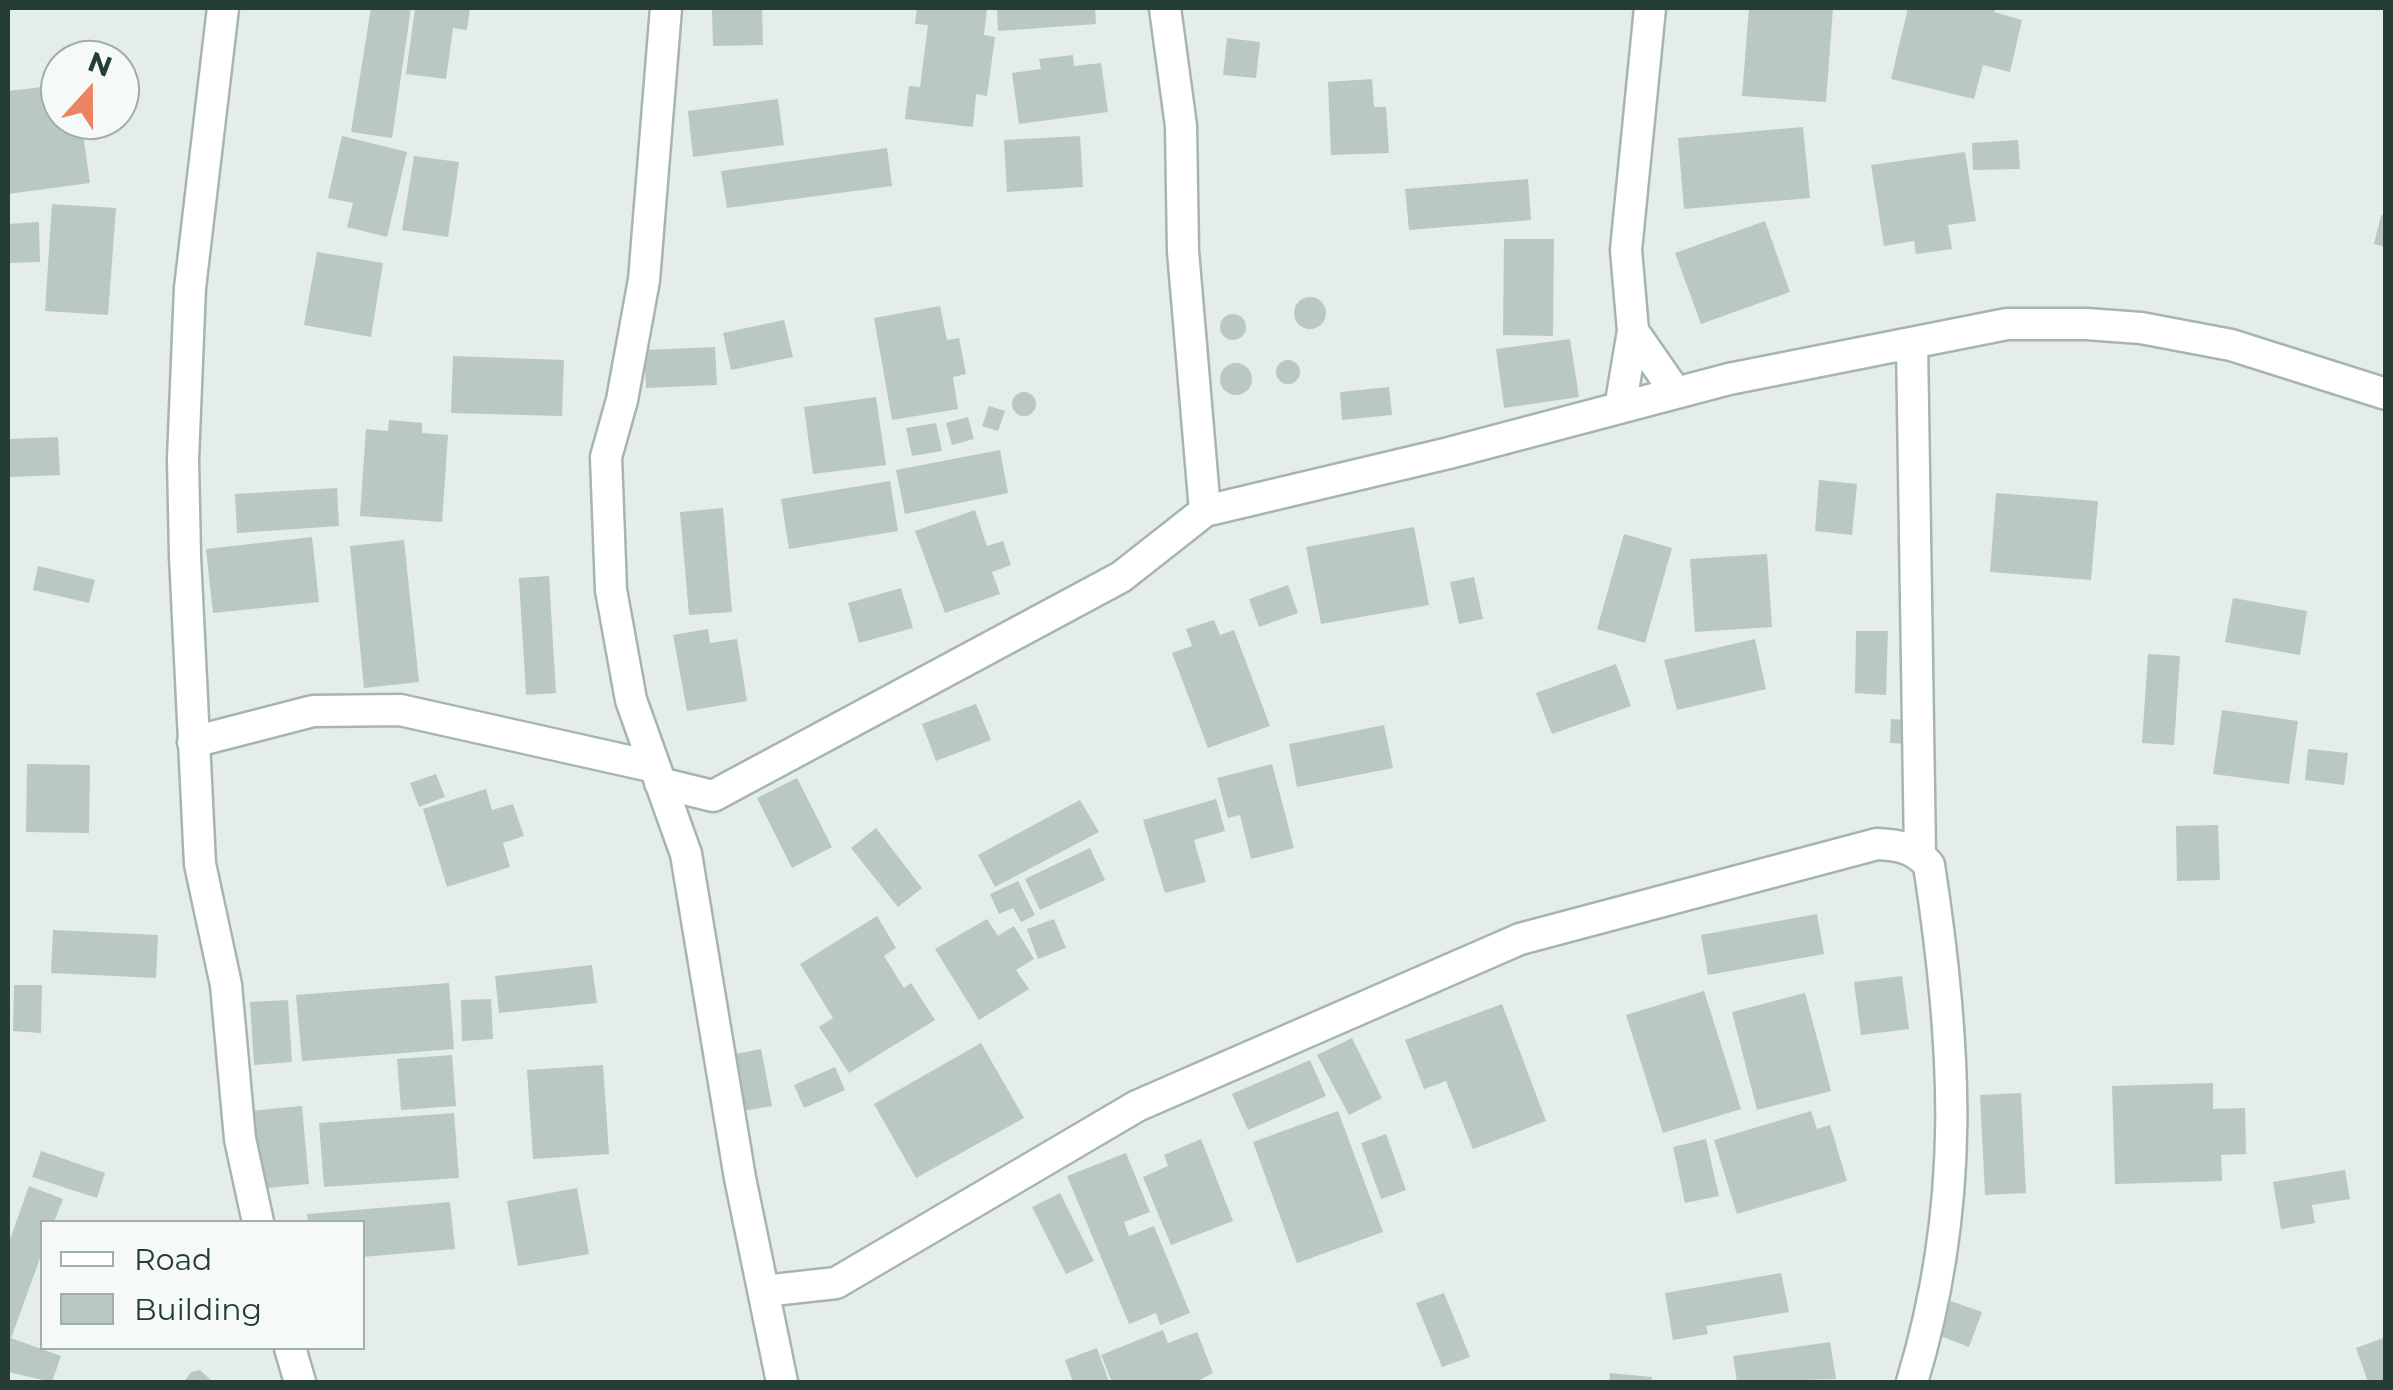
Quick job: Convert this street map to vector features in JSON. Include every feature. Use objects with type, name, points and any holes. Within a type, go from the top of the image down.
[{"type":"street","points":[[222,8],[186,368],[183,460],[200,864],[226,985],[240,1138],[258,1220]]},
{"type":"street","points":[[666,8],[644,280],[622,400],[606,457],[605,503],[620,649],[631,700],[686,854],[700,921],[716,1040],[782,1382]]},
{"type":"street","points":[[1165,8],[1180,126],[1183,251],[1206,511]]},
{"type":"street","points":[[1620,408],[1633,332],[1626,250],[1650,8]]},
{"type":"street","points":[[193,742],[313,710],[400,710],[657,775],[712,796],[1121,577],[1206,511],[1676,393],[2007,324],[2141,328],[2231,345],[2386,394]]},
{"type":"street","points":[[1633,332],[1676,393]]},
{"type":"street","points":[[1912,342],[1920,854],[1929,866],[1936,912],[1954,1113],[1950,1202],[1912,1382]]},
{"type":"street","points":[[764,1291],[836,1283],[1137,1106],[1520,939],[1877,844],[1920,854]]},
{"type":"street","points":[[291,1350],[300,1382]]},
{"type":"building","points":[[371,8],[411,8],[392,138],[351,132]]},
{"type":"building","points":[[415,8],[470,8],[467,30],[453,28],[446,79],[406,74]]},
{"type":"building","points":[[712,8],[762,8],[763,45],[713,46]]},
{"type":"building","points":[[917,8],[987,8],[984,35],[995,37],[987,96],[976,94],[973,127],[905,119],[909,86],[920,87],[928,25],[915,24]]},
{"type":"building","points":[[997,8],[1095,8],[1096,24],[998,31]]},
{"type":"building","points":[[1749,8],[1833,8],[1826,102],[1742,96]]},
{"type":"building","points":[[1908,8],[1996,8],[1994,12],[2022,20],[2010,72],[1983,65],[1974,99],[1891,79]]},
{"type":"building","points":[[1227,38],[1260,42],[1256,78],[1223,75]]},
{"type":"building","points":[[1073,55],[1074,66],[1101,63],[1108,112],[1019,124],[1012,73],[1041,69],[1039,59]]},
{"type":"building","points":[[1372,79],[1374,107],[1386,107],[1389,153],[1331,155],[1328,82]]},
{"type":"building","points":[[40,87],[40,140],[84,140],[90,183],[8,194],[8,91]]},
{"type":"building","points":[[778,99],[784,145],[693,157],[688,111]]},
{"type":"building","points":[[1803,127],[1810,198],[1684,209],[1678,138]]},
{"type":"building","points":[[342,136],[407,152],[387,237],[347,227],[353,203],[328,198]]},
{"type":"building","points":[[1080,136],[1083,187],[1007,192],[1004,140]]},
{"type":"building","points":[[2018,140],[2020,169],[1973,170],[1972,143]]},
{"type":"building","points":[[887,148],[892,186],[727,208],[721,171]]},
{"type":"building","points":[[1965,152],[1976,221],[1948,225],[1952,249],[1916,254],[1914,241],[1884,246],[1871,165]]},
{"type":"building","points":[[414,156],[459,162],[448,237],[402,230]]},
{"type":"building","points":[[1528,179],[1531,220],[1409,230],[1405,189]]},
{"type":"building","points":[[52,204],[116,208],[108,315],[45,311]]},
{"type":"building","points":[[2381,215],[2386,216],[2386,247],[2374,244]]},
{"type":"building","points":[[1765,221],[1790,292],[1701,324],[1675,253]]},
{"type":"building","points":[[39,222],[40,262],[8,263],[8,224]]},
{"type":"building","points":[[1504,239],[1554,239],[1553,336],[1503,335]]},
{"type":"building","points":[[317,252],[383,263],[371,337],[304,325]]},
{"type":"building","points":[[1310,297],[1322,301],[1326,313],[1322,325],[1310,329],[1298,325],[1294,313],[1298,301]]},
{"type":"building","points":[[940,306],[947,340],[959,338],[966,374],[953,377],[958,409],[892,420],[874,318]]},
{"type":"building","points":[[1233,314],[1242,318],[1246,327],[1242,336],[1233,340],[1224,336],[1220,327],[1224,318]]},
{"type":"building","points":[[784,320],[793,357],[731,370],[723,333]]},
{"type":"building","points":[[1570,339],[1579,397],[1504,408],[1496,349]]},
{"type":"building","points":[[715,347],[717,385],[646,388],[644,350]]},
{"type":"building","points":[[453,356],[564,360],[562,416],[451,413]]},
{"type":"building","points":[[1288,360],[1297,363],[1297,381],[1288,384],[1279,381],[1276,372],[1279,363]]},
{"type":"building","points":[[1236,363],[1247,368],[1252,379],[1247,390],[1236,395],[1225,390],[1220,379],[1225,368]]},
{"type":"building","points":[[1389,387],[1392,415],[1342,420],[1340,392]]},
{"type":"building","points":[[1024,392],[1033,395],[1033,413],[1024,416],[1015,413],[1012,404],[1015,395]]},
{"type":"building","points":[[876,397],[886,465],[813,474],[804,407]]},
{"type":"building","points":[[989,406],[1005,411],[998,431],[982,426]]},
{"type":"building","points":[[968,417],[974,439],[952,445],[946,423]]},
{"type":"building","points":[[389,420],[422,423],[422,433],[448,435],[442,522],[360,516],[366,429],[388,431]]},
{"type":"building","points":[[936,423],[942,451],[912,456],[906,428]]},
{"type":"building","points":[[58,437],[60,475],[8,477],[8,439]]},
{"type":"building","points":[[1000,450],[1008,493],[905,514],[896,470]]},
{"type":"building","points":[[1819,480],[1857,484],[1852,535],[1815,531]]},
{"type":"building","points":[[890,481],[898,531],[789,549],[781,499]]},
{"type":"building","points":[[337,488],[339,526],[237,533],[235,494]]},
{"type":"building","points":[[1996,493],[2098,501],[2091,580],[1990,572]]},
{"type":"building","points":[[723,508],[732,612],[689,615],[680,512]]},
{"type":"building","points":[[975,510],[987,546],[1003,541],[1011,565],[992,572],[1000,594],[945,613],[915,531]]},
{"type":"building","points":[[1414,527],[1429,605],[1321,624],[1306,547]]},
{"type":"building","points":[[1624,534],[1672,548],[1645,643],[1597,629]]},
{"type":"building","points":[[312,537],[319,602],[213,613],[206,549]]},
{"type":"building","points":[[404,540],[419,682],[364,688],[350,546]]},
{"type":"building","points":[[1767,554],[1772,627],[1695,632],[1690,559]]},
{"type":"building","points":[[38,566],[95,580],[89,603],[33,590]]},
{"type":"building","points":[[549,576],[556,693],[526,695],[519,578]]},
{"type":"building","points":[[1474,577],[1483,619],[1459,624],[1450,582]]},
{"type":"building","points":[[1288,585],[1298,613],[1259,627],[1249,599]]},
{"type":"building","points":[[901,588],[913,628],[859,643],[848,603]]},
{"type":"building","points":[[2233,598],[2307,611],[2300,655],[2225,642]]},
{"type":"building","points":[[1214,620],[1220,635],[1234,630],[1270,726],[1208,748],[1172,653],[1192,646],[1186,629]]},
{"type":"building","points":[[708,629],[710,643],[737,639],[747,701],[687,711],[673,635]]},
{"type":"building","points":[[1856,631],[1888,631],[1886,695],[1855,693]]},
{"type":"building","points":[[1755,639],[1766,689],[1677,710],[1664,660]]},
{"type":"building","points":[[2148,654],[2180,656],[2174,745],[2142,743]]},
{"type":"building","points":[[1616,664],[1631,706],[1552,734],[1536,693]]},
{"type":"building","points":[[976,704],[991,740],[936,761],[922,724]]},
{"type":"building","points":[[2222,710],[2298,721],[2289,784],[2213,774]]},
{"type":"building","points":[[1891,719],[1909,720],[1908,744],[1890,743]]},
{"type":"building","points":[[1384,725],[1393,768],[1297,787],[1289,744]]},
{"type":"building","points":[[2308,749],[2348,753],[2344,785],[2305,780]]},
{"type":"building","points":[[27,764],[90,765],[89,833],[26,832]]},
{"type":"building","points":[[1272,764],[1294,848],[1251,859],[1240,815],[1228,818],[1217,778]]},
{"type":"building","points":[[436,774],[445,797],[419,807],[410,783]]},
{"type":"building","points":[[797,778],[832,847],[792,868],[757,798]]},
{"type":"building","points":[[486,789],[492,810],[513,804],[524,836],[503,843],[510,867],[447,887],[423,809]]},
{"type":"building","points":[[1216,799],[1225,831],[1194,840],[1206,882],[1165,893],[1143,820]]},
{"type":"building","points":[[1080,800],[1099,832],[995,887],[978,855]]},
{"type":"building","points":[[2218,825],[2220,880],[2177,881],[2176,826]]},
{"type":"building","points":[[876,828],[922,888],[898,907],[851,848]]},
{"type":"building","points":[[1090,848],[1105,880],[1040,910],[1025,879]]},
{"type":"building","points":[[1018,881],[1035,915],[1021,922],[1013,908],[999,914],[990,894]]},
{"type":"building","points":[[1817,914],[1824,954],[1708,975],[1701,935]]},
{"type":"building","points":[[877,916],[896,948],[884,956],[904,988],[911,983],[935,1020],[849,1073],[819,1027],[833,1018],[800,964]]},
{"type":"building","points":[[987,919],[998,936],[1014,926],[1034,959],[1016,970],[1029,989],[979,1020],[935,949]]},
{"type":"building","points":[[1054,919],[1066,948],[1038,959],[1027,929]]},
{"type":"building","points":[[53,930],[158,935],[156,978],[51,973]]},
{"type":"building","points":[[592,965],[597,1003],[499,1013],[495,976]]},
{"type":"building","points":[[1902,976],[1909,1029],[1861,1035],[1854,982]]},
{"type":"building","points":[[449,983],[454,1049],[302,1061],[296,995]]},
{"type":"building","points":[[14,985],[42,985],[41,1033],[13,1031]]},
{"type":"building","points":[[1704,991],[1741,1109],[1663,1133],[1626,1015]]},
{"type":"building","points":[[1805,993],[1831,1091],[1757,1110],[1732,1012]]},
{"type":"building","points":[[491,999],[493,1039],[462,1041],[461,1000]]},
{"type":"building","points":[[288,1000],[292,1062],[254,1065],[250,1002]]},
{"type":"building","points":[[1502,1004],[1546,1121],[1473,1149],[1446,1081],[1424,1089],[1405,1040]]},
{"type":"building","points":[[1352,1038],[1382,1098],[1349,1115],[1317,1055]]},
{"type":"building","points":[[981,1043],[1024,1118],[916,1178],[874,1104]]},
{"type":"building","points":[[761,1049],[772,1106],[737,1112],[726,1056]]},
{"type":"building","points":[[452,1055],[456,1106],[401,1110],[397,1059]]},
{"type":"building","points":[[1310,1060],[1326,1096],[1248,1130],[1232,1094]]},
{"type":"building","points":[[603,1065],[609,1154],[533,1159],[527,1070]]},
{"type":"building","points":[[835,1067],[845,1090],[804,1108],[794,1085]]},
{"type":"building","points":[[2213,1083],[2213,1109],[2245,1108],[2246,1154],[2221,1155],[2222,1181],[2115,1184],[2112,1086]]},
{"type":"building","points":[[2021,1093],[2026,1193],[1985,1195],[1980,1095]]},
{"type":"building","points":[[302,1106],[309,1184],[257,1189],[249,1111]]},
{"type":"building","points":[[1338,1111],[1383,1232],[1297,1263],[1253,1142]]},
{"type":"building","points":[[1811,1111],[1817,1129],[1830,1125],[1847,1181],[1737,1214],[1714,1140]]},
{"type":"building","points":[[454,1113],[459,1178],[324,1187],[319,1123]]},
{"type":"building","points":[[1386,1134],[1406,1190],[1381,1199],[1361,1143]]},
{"type":"building","points":[[1201,1139],[1233,1221],[1171,1245],[1143,1177],[1168,1166],[1164,1155]]},
{"type":"building","points":[[1706,1139],[1719,1196],[1685,1203],[1673,1147]]},
{"type":"building","points":[[41,1151],[105,1173],[97,1198],[32,1177]]},
{"type":"building","points":[[1126,1153],[1150,1212],[1124,1222],[1129,1236],[1154,1226],[1190,1313],[1160,1325],[1156,1313],[1129,1324],[1067,1176]]},
{"type":"building","points":[[2345,1170],[2350,1199],[2312,1205],[2315,1223],[2281,1229],[2273,1182]]},
{"type":"building","points":[[29,1186],[63,1199],[55,1220],[40,1220],[40,1258],[11,1338],[61,1356],[52,1382],[8,1372],[8,1245]]},
{"type":"building","points":[[577,1188],[589,1254],[518,1266],[507,1201]]},
{"type":"building","points":[[1060,1193],[1094,1261],[1066,1274],[1032,1207]]},
{"type":"building","points":[[450,1202],[455,1249],[365,1257],[365,1220],[308,1220],[307,1214]]},
{"type":"building","points":[[1781,1273],[1789,1312],[1706,1326],[1708,1334],[1673,1340],[1665,1293]]},
{"type":"building","points":[[1444,1293],[1470,1357],[1442,1367],[1416,1303]]},
{"type":"building","points":[[1951,1301],[1982,1312],[1969,1347],[1938,1335]]},
{"type":"building","points":[[1163,1330],[1168,1343],[1197,1332],[1213,1373],[1196,1382],[1112,1382],[1101,1355]]},
{"type":"building","points":[[2386,1337],[2386,1382],[2368,1382],[2356,1348]]},
{"type":"building","points":[[1830,1342],[1836,1379],[1737,1382],[1733,1356]]},
{"type":"building","points":[[1097,1348],[1109,1382],[1073,1382],[1065,1360]]},
{"type":"building","points":[[200,1370],[213,1382],[184,1382],[191,1372]]},
{"type":"building","points":[[1610,1373],[1652,1377],[1651,1382],[1609,1382]]}]
